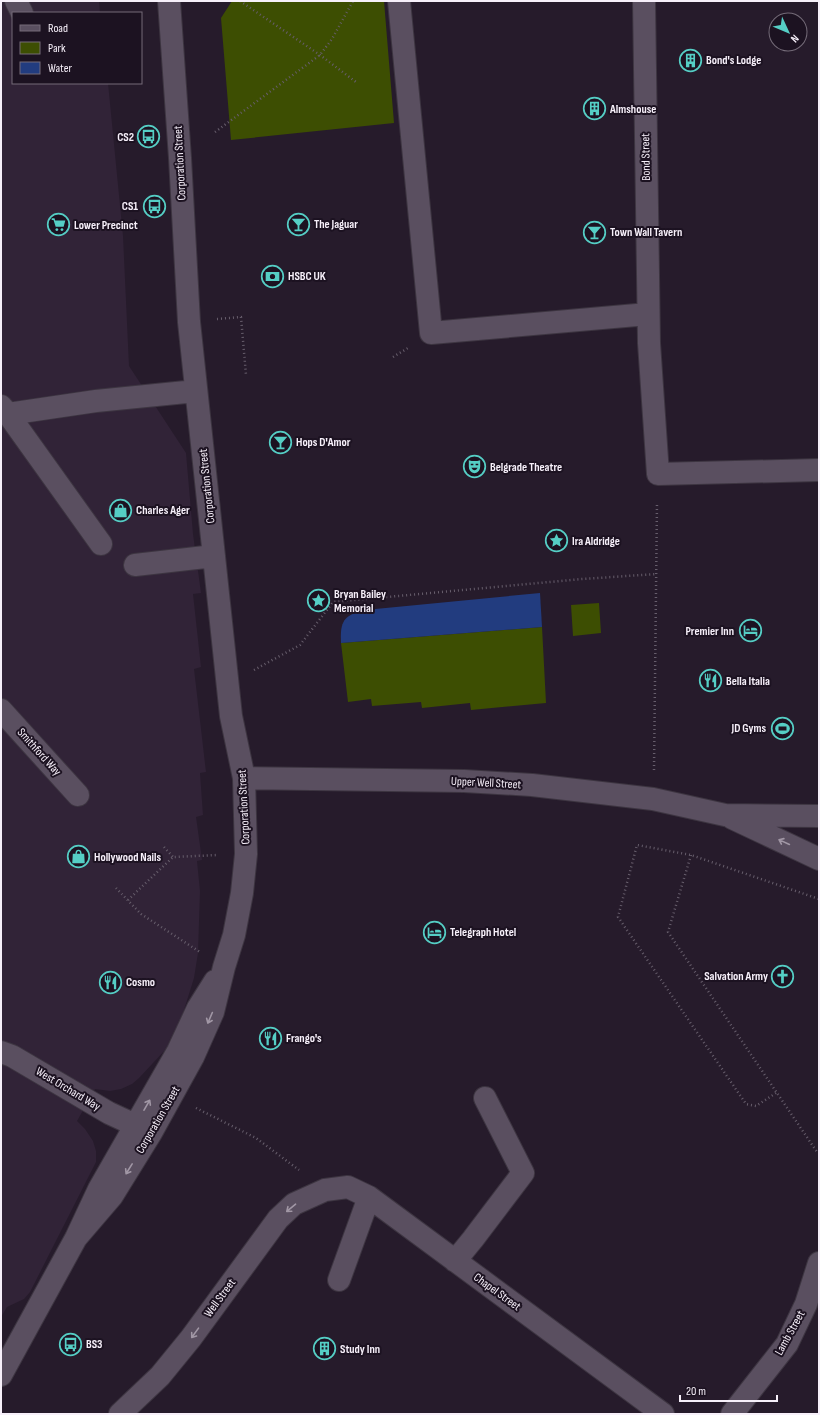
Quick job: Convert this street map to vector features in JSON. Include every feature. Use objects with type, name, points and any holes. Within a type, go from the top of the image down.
[{"type":"street","points":[[16,1],[22,12]]},
{"type":"street","name":"Corporation Street","points":[[76,1238],[112,1196],[172,1097],[193,1057],[213,1012],[234,934],[242,893],[246,854],[244,778],[231,716],[226,677],[189,322],[180,158],[169,1]]},
{"type":"street","points":[[399,1],[431,333],[648,314]]},
{"type":"street","name":"Bond Street","points":[[644,1],[648,314],[658,474]]},
{"type":"street","points":[[4,410],[196,391]]},
{"type":"street","points":[[4,410],[101,544]]},
{"type":"street","points":[[658,474],[819,470]]},
{"type":"street","points":[[136,565],[214,556]]},
{"type":"street","name":"Smithford Way","points":[[1,710],[78,795]]},
{"type":"street","name":"Upper Well Street","points":[[244,778],[464,781],[532,785],[653,799],[726,815],[819,816]]},
{"type":"street","name":"Upper Well Street","points":[[726,815],[819,859]]},
{"type":"street","name":"Corporation Street","points":[[1,1375],[76,1238],[99,1189],[178,1051],[198,1008],[224,967]]},
{"type":"street","name":"West Orchard Way","points":[[1,1052],[12,1056],[109,1113],[135,1125]]},
{"type":"street","points":[[455,1261],[474,1239],[523,1173],[485,1098]]},
{"type":"street","name":"Chapel Street","points":[[325,1190],[348,1187],[369,1197],[663,1414]]},
{"type":"street","name":"Well Street","points":[[120,1414],[160,1376],[191,1338],[278,1219],[294,1204],[325,1190]]},
{"type":"street","points":[[339,1280],[369,1197]]},
{"type":"street","name":"Lamb Street","points":[[732,1414],[787,1344],[806,1304],[819,1263]]},
{"type":"path","points":[[240,1],[320,55],[356,82]]},
{"type":"path","points":[[215,132],[320,55],[332,39],[353,1]]},
{"type":"path","points":[[189,322],[240,317],[246,375]]},
{"type":"path","points":[[655,753],[658,474]]},
{"type":"path","points":[[226,677],[245,675],[300,645],[333,602],[582,579],[657,574]]},
{"type":"path","points":[[776,1092],[756,1106],[746,1104],[618,917],[636,845],[691,855],[819,900]]},
{"type":"path","points":[[164,847],[174,857]]},
{"type":"path","points":[[128,900],[174,857],[246,854]]},
{"type":"path","points":[[691,855],[668,932],[819,1153]]},
{"type":"path","points":[[116,888],[141,914],[224,967]]},
{"type":"path","points":[[172,1097],[256,1138],[325,1190]]},
{"type":"shaded area","points":[[1,1],[99,1],[100,12],[12,12],[12,84],[108,84],[123,236],[129,366],[186,453],[193,534],[201,593],[193,594],[201,667],[194,669],[206,772],[200,773],[203,815],[196,817],[202,860],[197,861],[200,891],[198,953],[194,978],[184,1010],[173,1038],[166,1049],[132,1084],[121,1089],[110,1091],[95,1089],[77,1121],[85,1129],[93,1141],[96,1151],[96,1162],[30,1292],[24,1299],[7,1307],[1,1317]]},
{"type":"green space","points":[[232,1],[384,1],[394,123],[231,140],[221,18]]},
{"type":"green space","points":[[599,603],[601,633],[573,636],[571,605]]},
{"type":"green space","points":[[542,627],[546,703],[471,710],[470,703],[422,708],[421,702],[372,706],[371,699],[348,702],[341,643]]},
{"type":"water","points":[[540,593],[542,627],[341,643],[341,630],[344,620],[352,614],[365,610]]},
{"type":"place","name":"Bond's Lodge","points":[[690,60]]},
{"type":"place","name":"Almshouse","points":[[594,109]]},
{"type":"place","name":"CS2","points":[[149,137]]},
{"type":"place","name":"CS1","points":[[154,206]]},
{"type":"place","name":"The Jaguar","points":[[299,224]]},
{"type":"place","name":"Lower Precinct","points":[[59,225]]},
{"type":"place","name":"Town Wall Tavern","points":[[594,232]]},
{"type":"place","name":"HSBC UK","points":[[273,276]]},
{"type":"place","name":"Hops D'Amor","points":[[280,442]]},
{"type":"place","name":"Belgrade Theatre","points":[[474,467]]},
{"type":"place","name":"Charles Ager","points":[[121,510]]},
{"type":"place","name":"Ira Aldridge","points":[[557,541]]},
{"type":"place","name":"Bryan Bailey Memorial","points":[[319,601]]},
{"type":"place","name":"Premier Inn","points":[[750,631]]},
{"type":"place","name":"Bella Italia","points":[[710,681]]},
{"type":"place","name":"JD Gyms","points":[[782,728]]},
{"type":"place","name":"Hollywood Nails","points":[[78,857]]},
{"type":"place","name":"Telegraph Hotel","points":[[435,932]]},
{"type":"place","name":"Salvation Army","points":[[783,976]]},
{"type":"place","name":"Cosmo","points":[[111,982]]},
{"type":"place","name":"Frango's","points":[[270,1038]]},
{"type":"place","name":"BS3","points":[[70,1344]]},
{"type":"place","name":"Study Inn","points":[[325,1349]]}]
